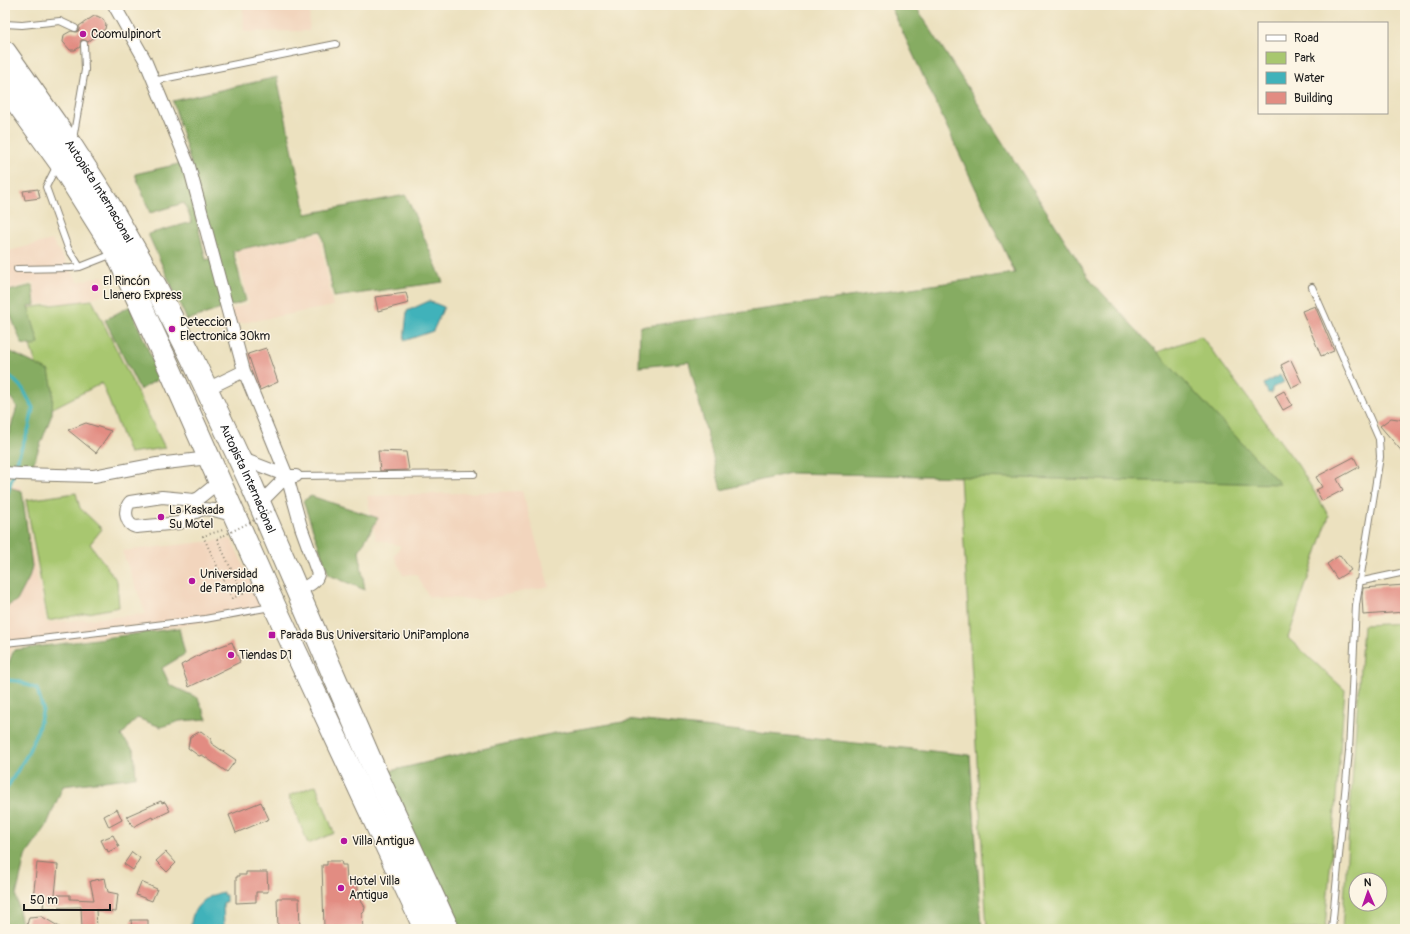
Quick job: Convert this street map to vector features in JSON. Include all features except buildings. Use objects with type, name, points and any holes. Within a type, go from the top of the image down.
[{"type":"highway","name":"Autopista Internacional","points":[[5,52],[66,154],[116,252],[220,481],[233,524],[275,607],[425,929]]},
{"type":"highway","name":"Autopista Internacional","points":[[5,86],[108,203],[159,293],[207,388],[240,458],[269,506],[297,591],[376,773],[448,929]]},
{"type":"street","points":[[114,5],[145,60],[189,166],[244,371],[292,476],[301,527],[318,574],[315,581],[297,591]]},
{"type":"street","points":[[207,388],[244,371]]},
{"type":"street","points":[[5,473],[94,476],[157,464],[209,458]]},
{"type":"street","points":[[240,458],[292,476]]},
{"type":"street","points":[[269,506],[292,476]]},
{"type":"street","points":[[220,481],[199,498],[194,500],[162,497],[130,502],[126,509],[127,520],[131,525],[136,527],[180,523],[191,514],[203,509],[214,510],[233,524]]},
{"type":"street","points":[[186,499],[191,514]]},
{"type":"lane","points":[[5,24],[22,25],[60,21],[75,28]]},
{"type":"lane","points":[[80,266],[68,248],[46,187],[66,154],[85,70],[84,44]]},
{"type":"lane","points":[[153,81],[336,44]]},
{"type":"lane","points":[[17,268],[71,268],[116,252]]},
{"type":"lane","points":[[1312,287],[1379,439],[1380,457],[1358,582],[1349,751],[1332,929]]},
{"type":"lane","points":[[292,476],[474,474]]},
{"type":"lane","points":[[1358,582],[1405,572]]},
{"type":"lane","points":[[5,642],[33,640],[205,618],[275,607]]},
{"type":"path","points":[[233,524],[203,536],[232,598],[243,594],[217,539],[269,506]]},
{"type":"shaded area","points":[[243,5],[310,5],[309,31],[244,32]]},
{"type":"shaded area","points":[[319,234],[333,306],[236,324],[230,310],[249,303],[238,257],[235,251]]},
{"type":"shaded area","points":[[52,240],[78,282],[103,276],[108,293],[77,302],[36,304],[34,282],[5,291],[5,252]]},
{"type":"shaded area","name":"Universidad de Pamplona","points":[[5,486],[20,486],[46,623],[146,614],[122,551],[231,539],[265,611],[179,626],[12,648],[5,666]]},
{"type":"shaded area","points":[[522,491],[549,586],[482,600],[429,597],[416,574],[403,575],[394,556],[401,546],[376,539],[367,496]]},
{"type":"green space","points":[[890,5],[915,5],[1091,281],[1280,484],[790,473],[721,490],[689,362],[639,367],[640,327],[1015,273]]},
{"type":"green space","points":[[277,77],[306,214],[406,195],[443,282],[334,297],[321,231],[233,251],[246,301],[187,320],[148,234],[192,222],[184,203],[150,213],[135,174],[183,163],[206,260],[217,256],[173,101]]},
{"type":"green space","points":[[33,285],[35,305],[28,306],[39,343],[35,346],[22,344],[8,309],[5,310],[5,292]]},
{"type":"green space","points":[[92,300],[165,448],[129,453],[102,383],[51,409],[18,309]]},
{"type":"green space","points":[[130,306],[160,378],[140,390],[105,320]]},
{"type":"green space","points":[[1201,336],[1298,465],[1329,516],[1288,638],[1345,690],[1325,929],[987,929],[957,426]]},
{"type":"green space","points":[[5,345],[7,350],[49,371],[53,390],[52,414],[30,472],[5,468],[5,446],[17,407],[11,398],[5,396]]},
{"type":"green space","points":[[5,486],[22,491],[32,566],[29,578],[17,601],[5,607]]},
{"type":"green space","points":[[76,493],[80,508],[102,529],[90,544],[117,581],[119,607],[48,621],[26,500]]},
{"type":"green space","points":[[311,496],[378,518],[359,551],[365,590],[329,575],[303,501]]},
{"type":"green space","points":[[1405,623],[1405,929],[1342,929],[1363,625]]},
{"type":"green space","points":[[179,628],[185,654],[162,668],[170,685],[198,698],[207,719],[180,721],[161,727],[137,718],[121,736],[134,750],[136,777],[63,786],[46,827],[25,857],[16,896],[23,929],[5,929],[5,672],[14,650]]},
{"type":"green space","points":[[635,720],[970,755],[982,929],[455,929],[382,773],[555,733]]},
{"type":"green space","points":[[316,785],[334,833],[308,844],[289,796]]},
{"type":"water","points":[[429,301],[444,307],[433,331],[404,341],[407,311]]},
{"type":"water","points":[[1280,375],[1284,382],[1272,388],[1272,393],[1268,393],[1264,384]]},
{"type":"water","points":[[223,892],[223,895],[226,895],[226,902],[223,903],[224,926],[191,928],[193,914],[200,904],[210,896]]},
{"type":"waterway","points":[[5,371],[23,389],[33,408],[29,428],[5,501]]},
{"type":"waterway","points":[[5,680],[18,681],[37,689],[43,709],[38,729],[27,755],[5,791]]},
{"type":"place","name":"Coomulpinort","points":[[83,34]]},
{"type":"place","name":"El Rincón Llanero Express","points":[[95,288]]},
{"type":"place","name":"Deteccion Electronica 30km","points":[[172,329]]},
{"type":"place","name":"La Kaskada Su Motel","points":[[161,517]]},
{"type":"place","name":"Universidad de Pamplona","points":[[192,581]]},
{"type":"place","name":"Parada Bus Universitario UniPamplona","points":[[272,635]]},
{"type":"place","name":"Tiendas D1","points":[[231,655]]},
{"type":"place","name":"Villa Antigua","points":[[344,841]]},
{"type":"place","name":"Hotel Villa Antigua","points":[[341,888]]}]
